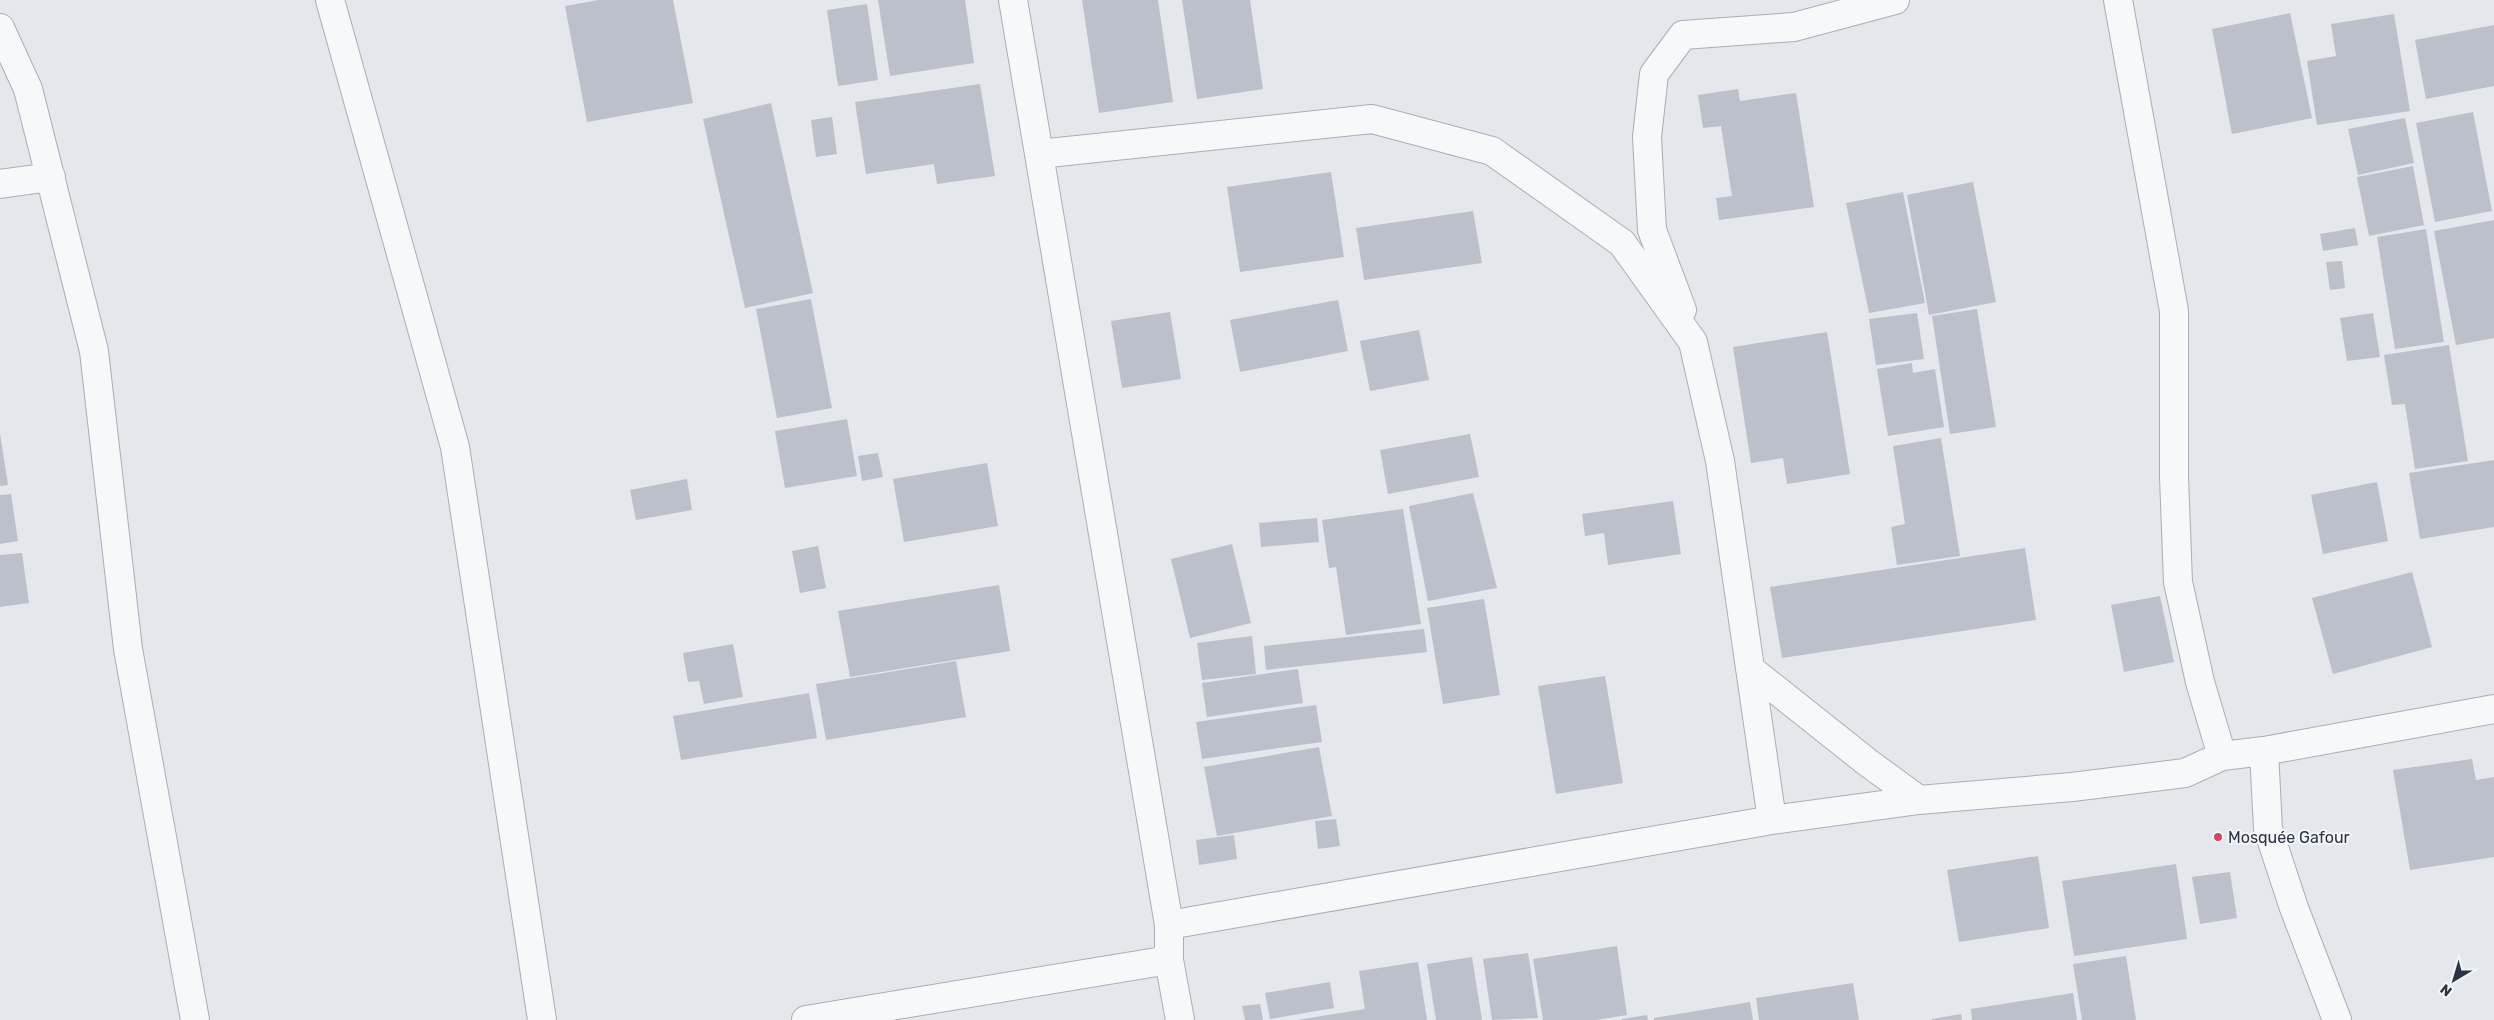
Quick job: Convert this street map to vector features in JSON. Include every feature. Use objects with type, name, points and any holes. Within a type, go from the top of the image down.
[{"type":"street","points":[[330,0],[455,447],[542,1020]]},
{"type":"street","points":[[1013,0],[1169,925],[1169,960],[1180,1020]]},
{"type":"street","points":[[1772,820],[1720,461],[1694,342],[1652,230],[1647,137],[1654,74],[1683,35],[1794,27],[1895,0]]},
{"type":"street","points":[[2118,0],[2174,311],[2174,476],[2178,582],[2200,682],[2222,756]]},
{"type":"street","points":[[0,28],[28,89],[94,351],[128,649],[195,1020]]},
{"type":"street","points":[[1039,154],[1372,119],[1492,150],[1622,243],[1694,342]]},
{"type":"street","points":[[0,184],[51,178]]},
{"type":"street","points":[[1750,669],[1918,800]]},
{"type":"street","points":[[1169,925],[1772,820],[1918,800],[2072,787],[2185,773],[2222,756],[2264,752],[2494,709]]},
{"type":"street","points":[[2264,752],[2268,829],[2294,908],[2337,1020]]},
{"type":"street","points":[[806,1020],[1169,960]]},
{"type":"building","points":[[599,0],[673,0],[693,103],[587,122],[565,6]]},
{"type":"building","points":[[878,0],[965,0],[974,63],[890,76]]},
{"type":"building","points":[[1082,0],[1158,0],[1173,102],[1099,113]]},
{"type":"building","points":[[1182,0],[1250,0],[1263,89],[1197,99]]},
{"type":"building","points":[[867,4],[878,80],[838,86],[827,10]]},
{"type":"building","points":[[2290,13],[2312,118],[2232,134],[2212,29]]},
{"type":"building","points":[[2394,14],[2410,111],[2317,125],[2307,61],[2336,56],[2331,24]]},
{"type":"building","points":[[2494,25],[2494,86],[2426,99],[2415,40]]},
{"type":"building","points":[[980,84],[995,176],[937,184],[934,164],[866,174],[855,102]]},
{"type":"building","points":[[1738,89],[1740,101],[1796,93],[1814,207],[1719,220],[1716,198],[1732,196],[1721,126],[1703,128],[1698,95]]},
{"type":"building","points":[[771,103],[813,293],[745,308],[703,119]]},
{"type":"building","points":[[2473,112],[2492,211],[2435,222],[2416,123]]},
{"type":"building","points":[[832,117],[837,154],[816,157],[811,120]]},
{"type":"building","points":[[2405,118],[2414,163],[2358,175],[2348,129]]},
{"type":"building","points":[[2413,166],[2424,225],[2369,236],[2357,177]]},
{"type":"building","points":[[1331,172],[1344,257],[1240,272],[1227,187]]},
{"type":"building","points":[[1973,182],[1996,302],[1929,315],[1907,195]]},
{"type":"building","points":[[1903,192],[1925,303],[1869,313],[1846,203]]},
{"type":"building","points":[[1473,211],[1482,263],[1364,280],[1356,228]]},
{"type":"building","points":[[2494,220],[2494,338],[2456,345],[2434,231]]},
{"type":"building","points":[[2355,228],[2358,245],[2323,251],[2320,234]]},
{"type":"building","points":[[2426,229],[2444,342],[2395,349],[2377,237]]},
{"type":"building","points":[[2342,261],[2345,288],[2330,290],[2326,262]]},
{"type":"building","points":[[811,299],[832,408],[777,418],[756,309]]},
{"type":"building","points":[[1338,300],[1348,351],[1240,372],[1230,320]]},
{"type":"building","points":[[1977,309],[1996,427],[1950,434],[1932,316]]},
{"type":"building","points":[[1170,312],[1181,379],[1122,388],[1111,321]]},
{"type":"building","points":[[1917,313],[1924,359],[1876,365],[1869,319]]},
{"type":"building","points":[[2373,313],[2380,357],[2347,361],[2340,318]]},
{"type":"building","points":[[1419,330],[1429,380],[1370,391],[1360,341]]},
{"type":"building","points":[[1827,332],[1850,474],[1787,484],[1783,458],[1751,463],[1733,347]]},
{"type":"building","points":[[2449,345],[2468,461],[2415,469],[2405,404],[2392,405],[2384,355]]},
{"type":"building","points":[[1912,363],[1913,373],[1935,369],[1944,427],[1888,436],[1877,369]]},
{"type":"building","points":[[847,419],[857,476],[785,488],[775,431]]},
{"type":"building","points":[[0,433],[8,485],[0,486]]},
{"type":"building","points":[[1470,434],[1479,477],[1388,494],[1380,450]]},
{"type":"building","points":[[1941,438],[1960,556],[1897,565],[1891,527],[1905,524],[1893,446]]},
{"type":"building","points":[[878,453],[883,477],[862,481],[858,456]]},
{"type":"building","points":[[2494,460],[2494,527],[2420,539],[2409,473]]},
{"type":"building","points":[[987,463],[998,526],[904,542],[893,479]]},
{"type":"building","points":[[687,479],[692,510],[636,520],[630,490]]},
{"type":"building","points":[[2377,482],[2388,541],[2323,554],[2311,495]]},
{"type":"building","points":[[1473,493],[1497,588],[1428,601],[1409,506]]},
{"type":"building","points":[[11,494],[18,541],[0,544],[0,495]]},
{"type":"building","points":[[1673,501],[1681,554],[1608,565],[1604,533],[1585,536],[1582,514]]},
{"type":"building","points":[[1403,509],[1421,624],[1346,635],[1336,567],[1329,568],[1322,520]]},
{"type":"building","points":[[1317,518],[1319,542],[1261,547],[1259,523]]},
{"type":"building","points":[[1232,544],[1251,623],[1190,638],[1171,559]]},
{"type":"building","points":[[818,546],[826,588],[800,593],[792,551]]},
{"type":"building","points":[[2025,548],[2036,620],[1782,658],[1770,587]]},
{"type":"building","points":[[22,553],[29,603],[0,607],[0,555]]},
{"type":"building","points":[[2412,572],[2432,647],[2333,674],[2312,598]]},
{"type":"building","points":[[999,585],[1010,651],[850,677],[838,611]]},
{"type":"building","points":[[2160,596],[2174,662],[2124,672],[2111,605]]},
{"type":"building","points":[[1484,599],[1500,695],[1443,704],[1427,608]]},
{"type":"building","points":[[1424,629],[1427,652],[1266,670],[1264,646]]},
{"type":"building","points":[[1252,636],[1256,674],[1202,680],[1197,643]]},
{"type":"building","points":[[733,644],[743,697],[704,704],[699,681],[688,682],[683,653]]},
{"type":"building","points":[[956,661],[966,717],[826,740],[816,684]]},
{"type":"building","points":[[1298,669],[1303,703],[1207,717],[1202,683]]},
{"type":"building","points":[[1605,676],[1623,783],[1556,794],[1538,686]]},
{"type":"building","points":[[809,693],[817,738],[681,760],[673,716]]},
{"type":"building","points":[[1316,705],[1322,742],[1202,759],[1196,722]]},
{"type":"building","points":[[1319,747],[1332,816],[1217,836],[1204,767]]},
{"type":"building","points":[[2472,759],[2476,780],[2494,777],[2494,857],[2410,870],[2393,770]]},
{"type":"building","points":[[1336,819],[1340,846],[1318,849],[1315,821]]},
{"type":"building","points":[[1234,835],[1237,859],[1199,865],[1196,840]]},
{"type":"building","points":[[2038,856],[2049,928],[1959,942],[1947,870]]},
{"type":"building","points":[[2176,864],[2187,939],[2074,956],[2062,881]]},
{"type":"building","points":[[2230,872],[2237,918],[2200,924],[2192,877]]},
{"type":"building","points":[[1617,946],[1627,1015],[1596,1020],[1543,1020],[1533,959]]},
{"type":"building","points":[[1528,953],[1538,1018],[1492,1020],[1483,959]]},
{"type":"building","points":[[2126,956],[2136,1020],[2082,1020],[2073,964]]},
{"type":"building","points":[[1472,957],[1482,1020],[1436,1020],[1427,964]]},
{"type":"building","points":[[1418,962],[1427,1020],[1297,1020],[1365,1009],[1359,971]]},
{"type":"building","points":[[1330,982],[1334,1008],[1270,1019],[1265,993]]},
{"type":"building","points":[[1853,983],[1859,1020],[1759,1020],[1756,998]]},
{"type":"building","points":[[2073,993],[2077,1020],[1972,1020],[1971,1009]]},
{"type":"building","points":[[1750,1002],[1753,1020],[1654,1020],[1654,1018]]},
{"type":"building","points":[[1260,1004],[1263,1020],[1245,1020],[1242,1006]]},
{"type":"building","points":[[1961,1014],[1962,1020],[1932,1020],[1932,1019]]},
{"type":"building","points":[[1647,1015],[1648,1020],[1622,1020],[1622,1019]]},
{"type":"place","name":"Mosquée Gafour","points":[[2218,837]]}]
